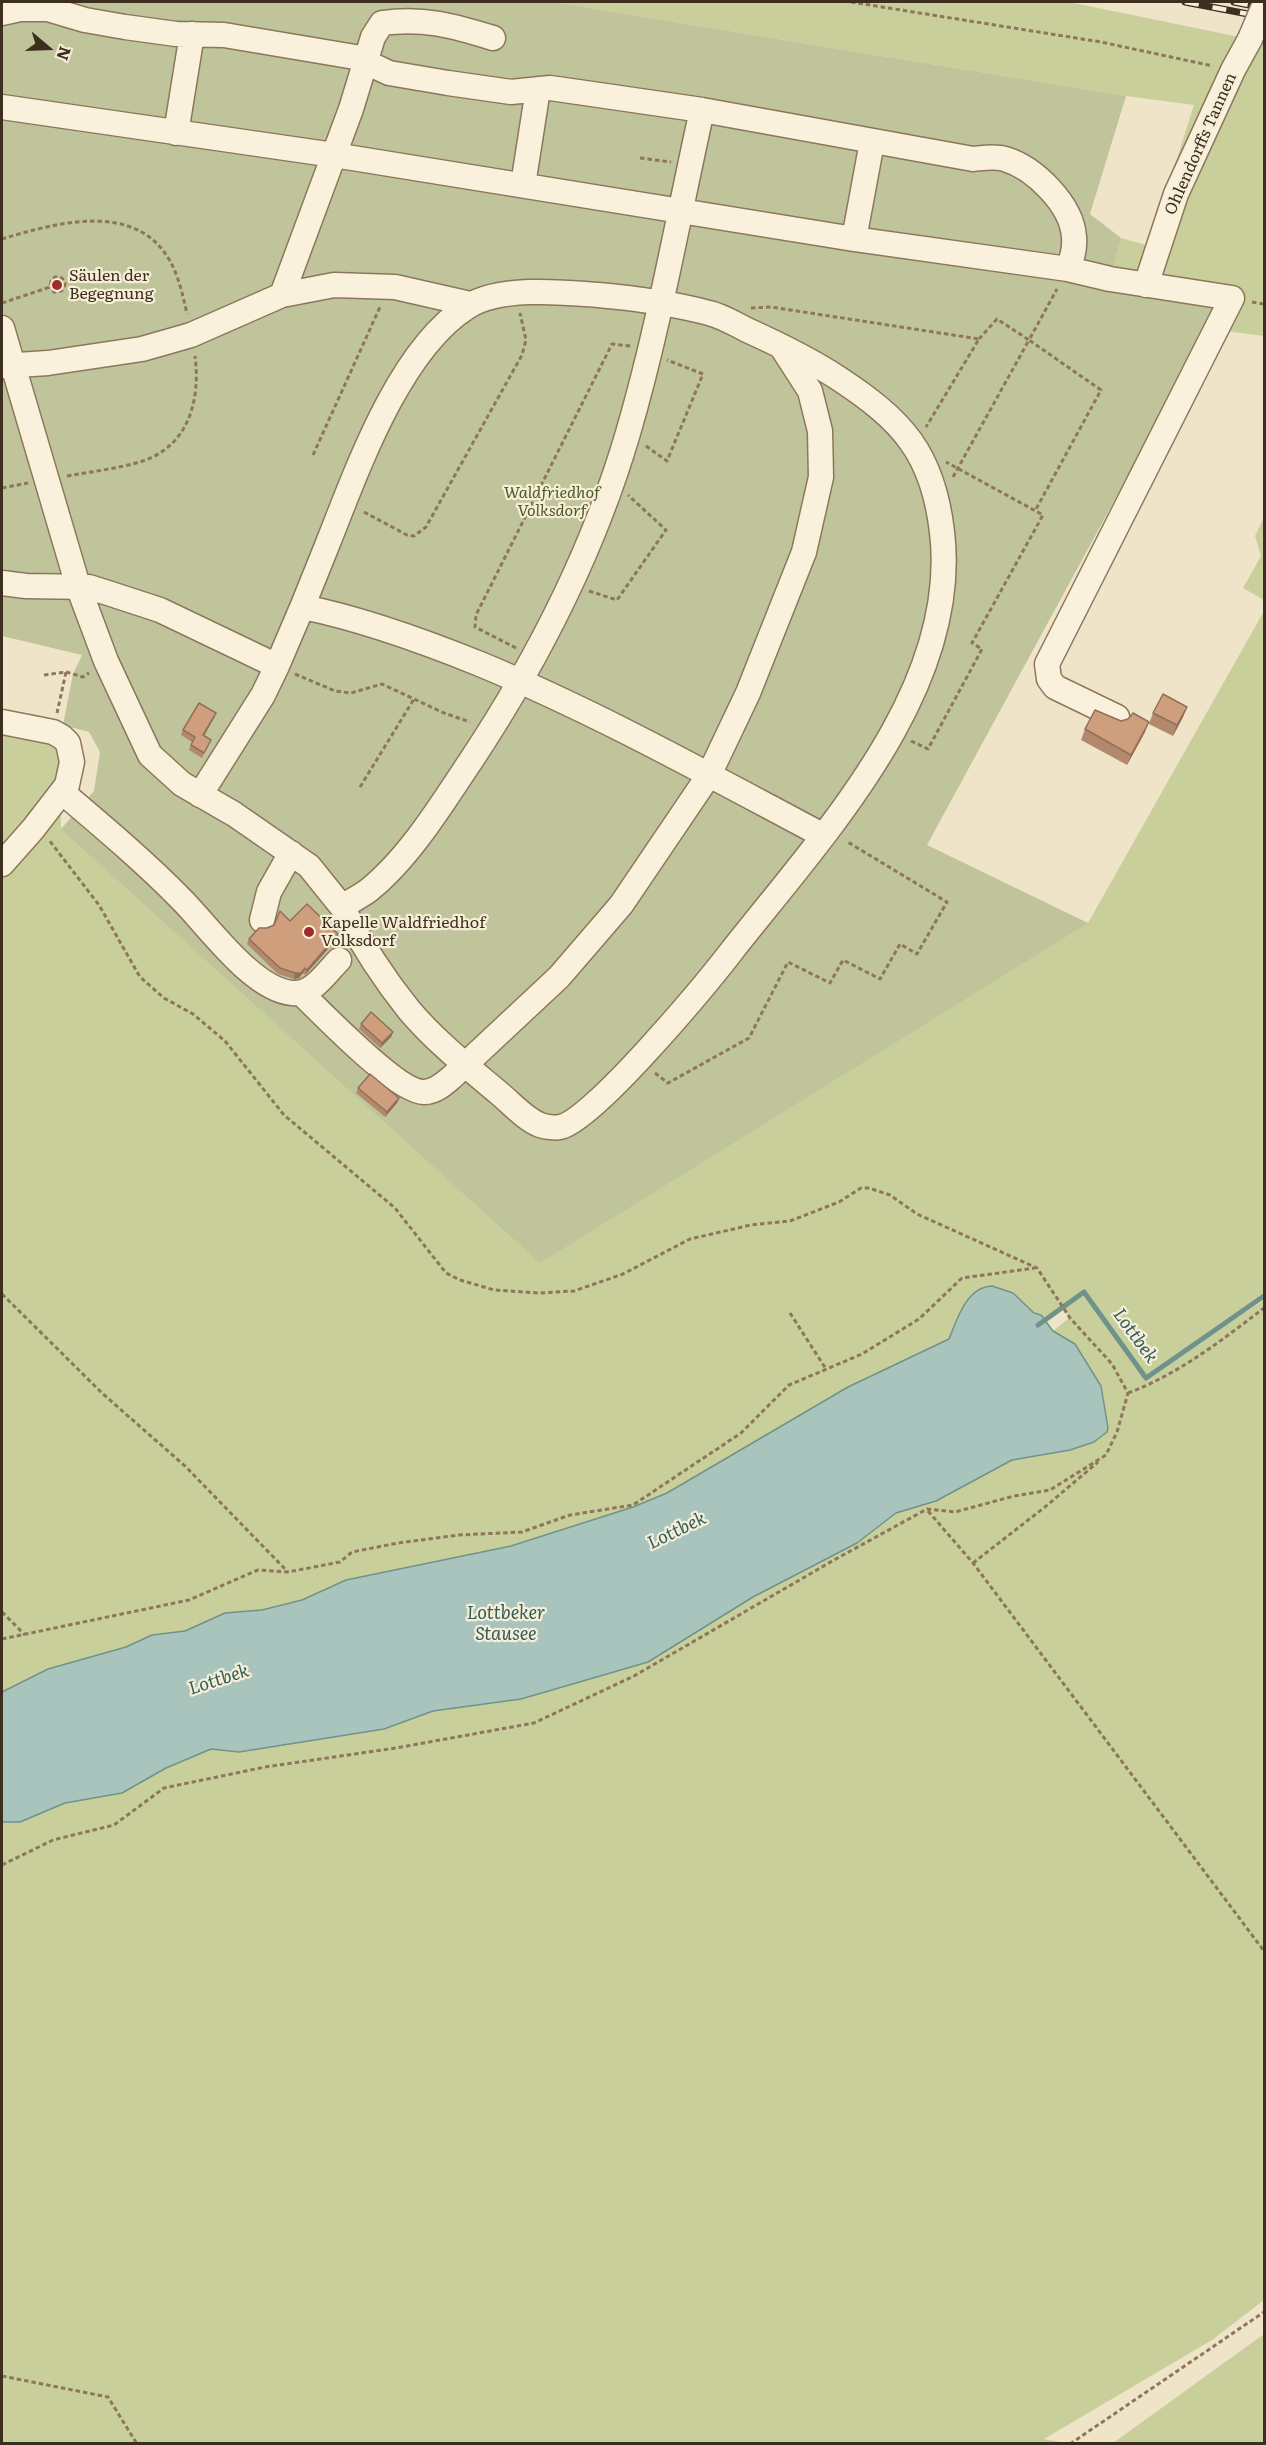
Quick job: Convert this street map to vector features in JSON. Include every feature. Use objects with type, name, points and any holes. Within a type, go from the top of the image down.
[{"type":"street","name":"Ohlendorffs Tannen","points":[[1146,285],[1176,194],[1264,6]]},
{"type":"street","points":[[2,14],[20,9],[48,9],[85,20],[125,27],[224,35],[355,57],[389,73],[448,83],[511,92],[538,89],[585,93],[702,111],[973,159],[991,157],[1006,159],[1025,169],[1054,193],[1066,213],[1074,235],[1074,255],[1068,269]]},
{"type":"street","points":[[282,295],[351,109],[373,37],[382,23],[407,19],[448,24],[493,38]]},
{"type":"street","points":[[176,132],[192,34]]},
{"type":"street","points":[[523,185],[538,89]]},
{"type":"street","points":[[2,107],[334,154],[854,239],[1068,269],[1110,279],[1232,298],[1047,664],[1049,679],[1055,687],[1117,717]]},
{"type":"street","points":[[342,907],[369,890],[410,846],[444,801],[520,681],[570,585],[628,434],[660,304],[702,111]]},
{"type":"street","points":[[854,239],[872,142]]},
{"type":"street","points":[[2,328],[7,365],[78,586],[106,661],[150,755],[166,772],[234,814],[309,866],[342,907],[360,939],[410,1011],[465,1064],[528,1118],[543,1126],[566,1126],[578,1119],[639,1058],[706,983],[852,798],[893,733],[914,693],[933,639],[943,591],[944,549],[939,500],[926,466],[915,446],[891,418],[864,395],[814,363],[714,314],[614,296],[573,292],[514,294],[470,304],[389,286],[334,285],[282,295],[191,335],[142,349],[69,361],[7,365]]},
{"type":"street","points":[[200,795],[257,704],[277,666],[367,447],[391,399],[415,361],[441,328],[470,304]]},
{"type":"street","points":[[301,993],[391,1077],[415,1091],[424,1092],[442,1086],[559,977],[621,905],[709,775],[748,693],[801,561],[821,477],[820,431],[810,391],[781,346]]},
{"type":"street","points":[[2,583],[26,586],[89,587],[160,610],[277,666]]},
{"type":"street","points":[[303,607],[331,613],[431,644],[520,681],[636,735],[709,775],[824,832]]},
{"type":"street","points":[[2,722],[58,735],[68,743],[72,762],[67,785],[2,864]]},
{"type":"street","points":[[62,792],[182,900],[207,930],[253,974],[279,990],[301,993],[312,987],[339,960]]},
{"type":"street","points":[[262,920],[269,892],[291,853]]},
{"type":"path","points":[[851,2],[1101,42],[1233,70]]},
{"type":"path","points":[[640,158],[690,164]]},
{"type":"path","points":[[939,500],[1068,269]]},
{"type":"path","points":[[55,277],[62,278],[65,283],[64,289],[59,292],[54,292],[50,287],[55,277]]},
{"type":"path","points":[[313,455],[389,286]]},
{"type":"path","points":[[2,303],[50,287]]},
{"type":"path","points":[[344,502],[407,535],[414,536],[426,527],[522,355],[525,332],[514,294]]},
{"type":"path","points":[[714,314],[771,307],[979,339]]},
{"type":"path","points":[[893,733],[928,749],[982,649],[972,643],[1043,515],[1035,511],[958,468],[915,446],[979,339],[997,320],[1101,390],[1035,511]]},
{"type":"path","points":[[534,656],[475,627],[476,615],[612,344],[620,343],[648,352],[703,374],[667,461],[628,434]]},
{"type":"path","points":[[570,585],[617,600],[666,530],[612,480]]},
{"type":"path","points":[[277,666],[335,691],[360,692],[382,684],[490,731]]},
{"type":"path","points":[[44,675],[66,672],[58,735]]},
{"type":"path","points":[[360,787],[414,699]]},
{"type":"path","points":[[33,829],[49,840],[99,905],[140,977],[164,998],[193,1014],[225,1041],[284,1114],[395,1208],[446,1273],[460,1280],[494,1290],[539,1293],[574,1291],[623,1274],[690,1239],[733,1229],[790,1221],[839,1202],[861,1188],[869,1188],[890,1195],[917,1214],[1037,1268],[1068,1316],[1112,1365],[1128,1393],[1117,1432],[1106,1455],[1045,1507],[973,1563]]},
{"type":"path","points":[[668,1083],[749,1038],[788,962],[830,983],[843,960],[880,980],[900,944],[917,954],[947,902],[824,832]]},
{"type":"path","points":[[2,1639],[189,1600],[258,1570],[288,1572],[340,1562],[352,1552],[386,1545],[459,1535],[522,1532],[570,1515],[633,1505],[741,1433],[789,1385],[862,1354],[919,1320],[962,1278],[1037,1268]]},
{"type":"path","points":[[2,1294],[103,1394],[185,1466],[288,1572]]},
{"type":"path","points":[[1128,1393],[1151,1385],[1212,1347],[1264,1308]]},
{"type":"path","points":[[790,1313],[826,1369]]},
{"type":"path","points":[[2,1865],[53,1840],[114,1825],[164,1788],[266,1767],[396,1748],[534,1723],[634,1676],[927,1509],[955,1512],[1014,1496],[1050,1490],[1106,1455]]},
{"type":"path","points":[[927,1509],[973,1563],[1264,1951]]},
{"type":"path","points":[[2,1612],[25,1635]]},
{"type":"path","points":[[1070,2444],[1264,2312]]},
{"type":"path","points":[[2,2376],[108,2397],[137,2444]]},
{"type":"green space","name":"Waldfriedhof Volksdorf","points":[[2,2],[553,2],[1126,96],[1090,214],[1121,238],[1110,279],[1219,308],[927,845],[1088,923],[540,1263],[61,829],[94,791],[100,752],[89,732],[63,725],[73,674],[82,655],[2,636]]},
{"type":"green space","points":[[553,2],[1069,2],[1264,42],[1264,336],[1209,329],[1110,279],[1121,238],[1149,246],[1194,105],[1126,96]]},
{"type":"green space","points":[[1264,517],[1264,600],[1243,588],[1261,556],[1255,536]]},
{"type":"green space","points":[[1264,611],[1264,1296],[1188,1350],[1264,1300],[1264,2300],[1212,2340],[1044,2439],[1065,2443],[2,2443],[2,1822],[20,1822],[65,1803],[122,1793],[166,1768],[211,1749],[239,1752],[384,1729],[433,1711],[521,1699],[642,1663],[660,1655],[753,1597],[857,1543],[896,1513],[936,1501],[1012,1460],[1070,1450],[1094,1442],[1106,1432],[1107,1428],[1101,1386],[1075,1344],[1053,1331],[1069,1318],[1063,1308],[1075,1298],[1043,1319],[1041,1315],[1033,1312],[1003,1290],[983,1287],[949,1339],[848,1387],[667,1493],[633,1507],[511,1546],[346,1580],[302,1600],[262,1610],[225,1613],[185,1631],[152,1635],[126,1647],[48,1669],[2,1693],[2,726],[47,734],[60,748],[61,829],[1088,923]]},
{"type":"green space","points":[[1264,2334],[1264,2443],[1113,2443]]},
{"type":"water","name":"Lottbeker Stausee","points":[[992,1286],[1013,1293],[1034,1313],[1041,1315],[1053,1331],[1075,1344],[1101,1386],[1108,1428],[1107,1432],[1094,1442],[1070,1450],[1012,1460],[936,1501],[896,1513],[857,1543],[753,1597],[648,1662],[521,1699],[433,1711],[384,1729],[239,1752],[211,1749],[166,1768],[122,1793],[65,1803],[20,1822],[2,1822],[2,1693],[4,1691],[48,1669],[126,1647],[152,1635],[185,1631],[225,1613],[262,1610],[302,1600],[346,1580],[511,1546],[633,1507],[667,1493],[848,1387],[949,1339],[959,1314],[969,1298],[975,1292]]},
{"type":"building","points":[[1163,694],[1187,707],[1177,725],[1153,713]]},
{"type":"building","points":[[199,703],[216,713],[203,735],[211,740],[204,753],[191,745],[195,737],[183,730]]},
{"type":"building","points":[[1095,710],[1121,721],[1128,719],[1133,713],[1149,722],[1131,755],[1085,729]]},
{"type":"building","points":[[307,904],[338,934],[307,970],[305,968],[301,973],[295,973],[280,968],[249,939],[259,928],[274,925],[280,911],[290,921]]},
{"type":"building","points":[[371,1012],[393,1032],[382,1043],[361,1024]]},
{"type":"building","points":[[370,1074],[399,1098],[387,1112],[358,1088]]},
{"type":"waterway","name":"Lottbek","points":[[1038,1325],[1084,1292],[1146,1378],[1264,1296]]},
{"type":"railway","points":[[1185,2],[1264,17]]},
{"type":"railway","points":[[1234,2],[1264,8]]},
{"type":"place","name":"Säulen der Begegnung","points":[[57,285]]},
{"type":"place","name":"Kapelle Waldfriedhof Volksdorf","points":[[309,932]]}]
